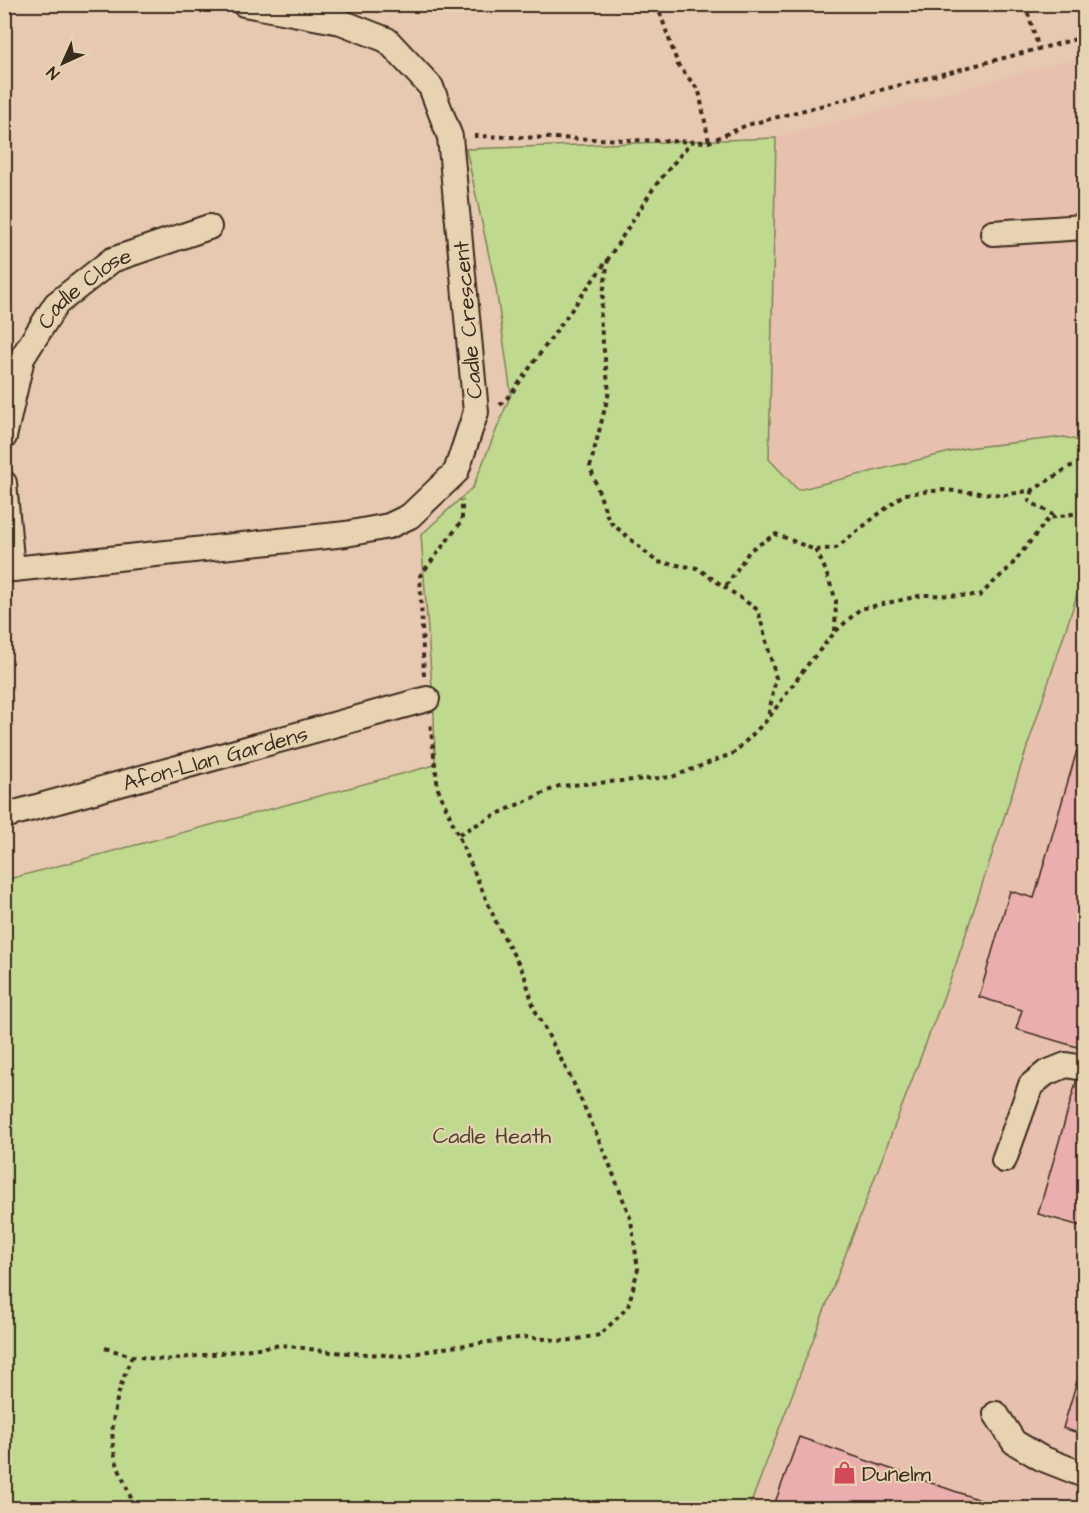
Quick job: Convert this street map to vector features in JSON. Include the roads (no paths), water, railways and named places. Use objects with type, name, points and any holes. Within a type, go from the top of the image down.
[{"type":"street","name":"Cadle Crescent","points":[[8,569],[346,534],[389,526],[410,516],[456,472],[476,412],[450,137],[431,87],[387,40],[341,22],[244,4]]},
{"type":"street","name":"Cadle Close","points":[[4,437],[22,358],[56,304],[112,260],[209,227]]},
{"type":"street","points":[[993,233],[1084,227]]},
{"type":"street","points":[[4,483],[8,569]]},
{"type":"street","name":"Afon-Llan Gardens","points":[[4,816],[427,699]]},
{"type":"street","points":[[1004,1160],[1031,1085],[1046,1073],[1066,1065],[1084,1068]]},
{"type":"street","points":[[996,1414],[1014,1442],[1041,1458],[1084,1475]]},
{"type":"place","name":"Dunelm","points":[[844,1473]]},
{"type":"park label","name":"Cadle Heath","points":[[492,1135]]}]
